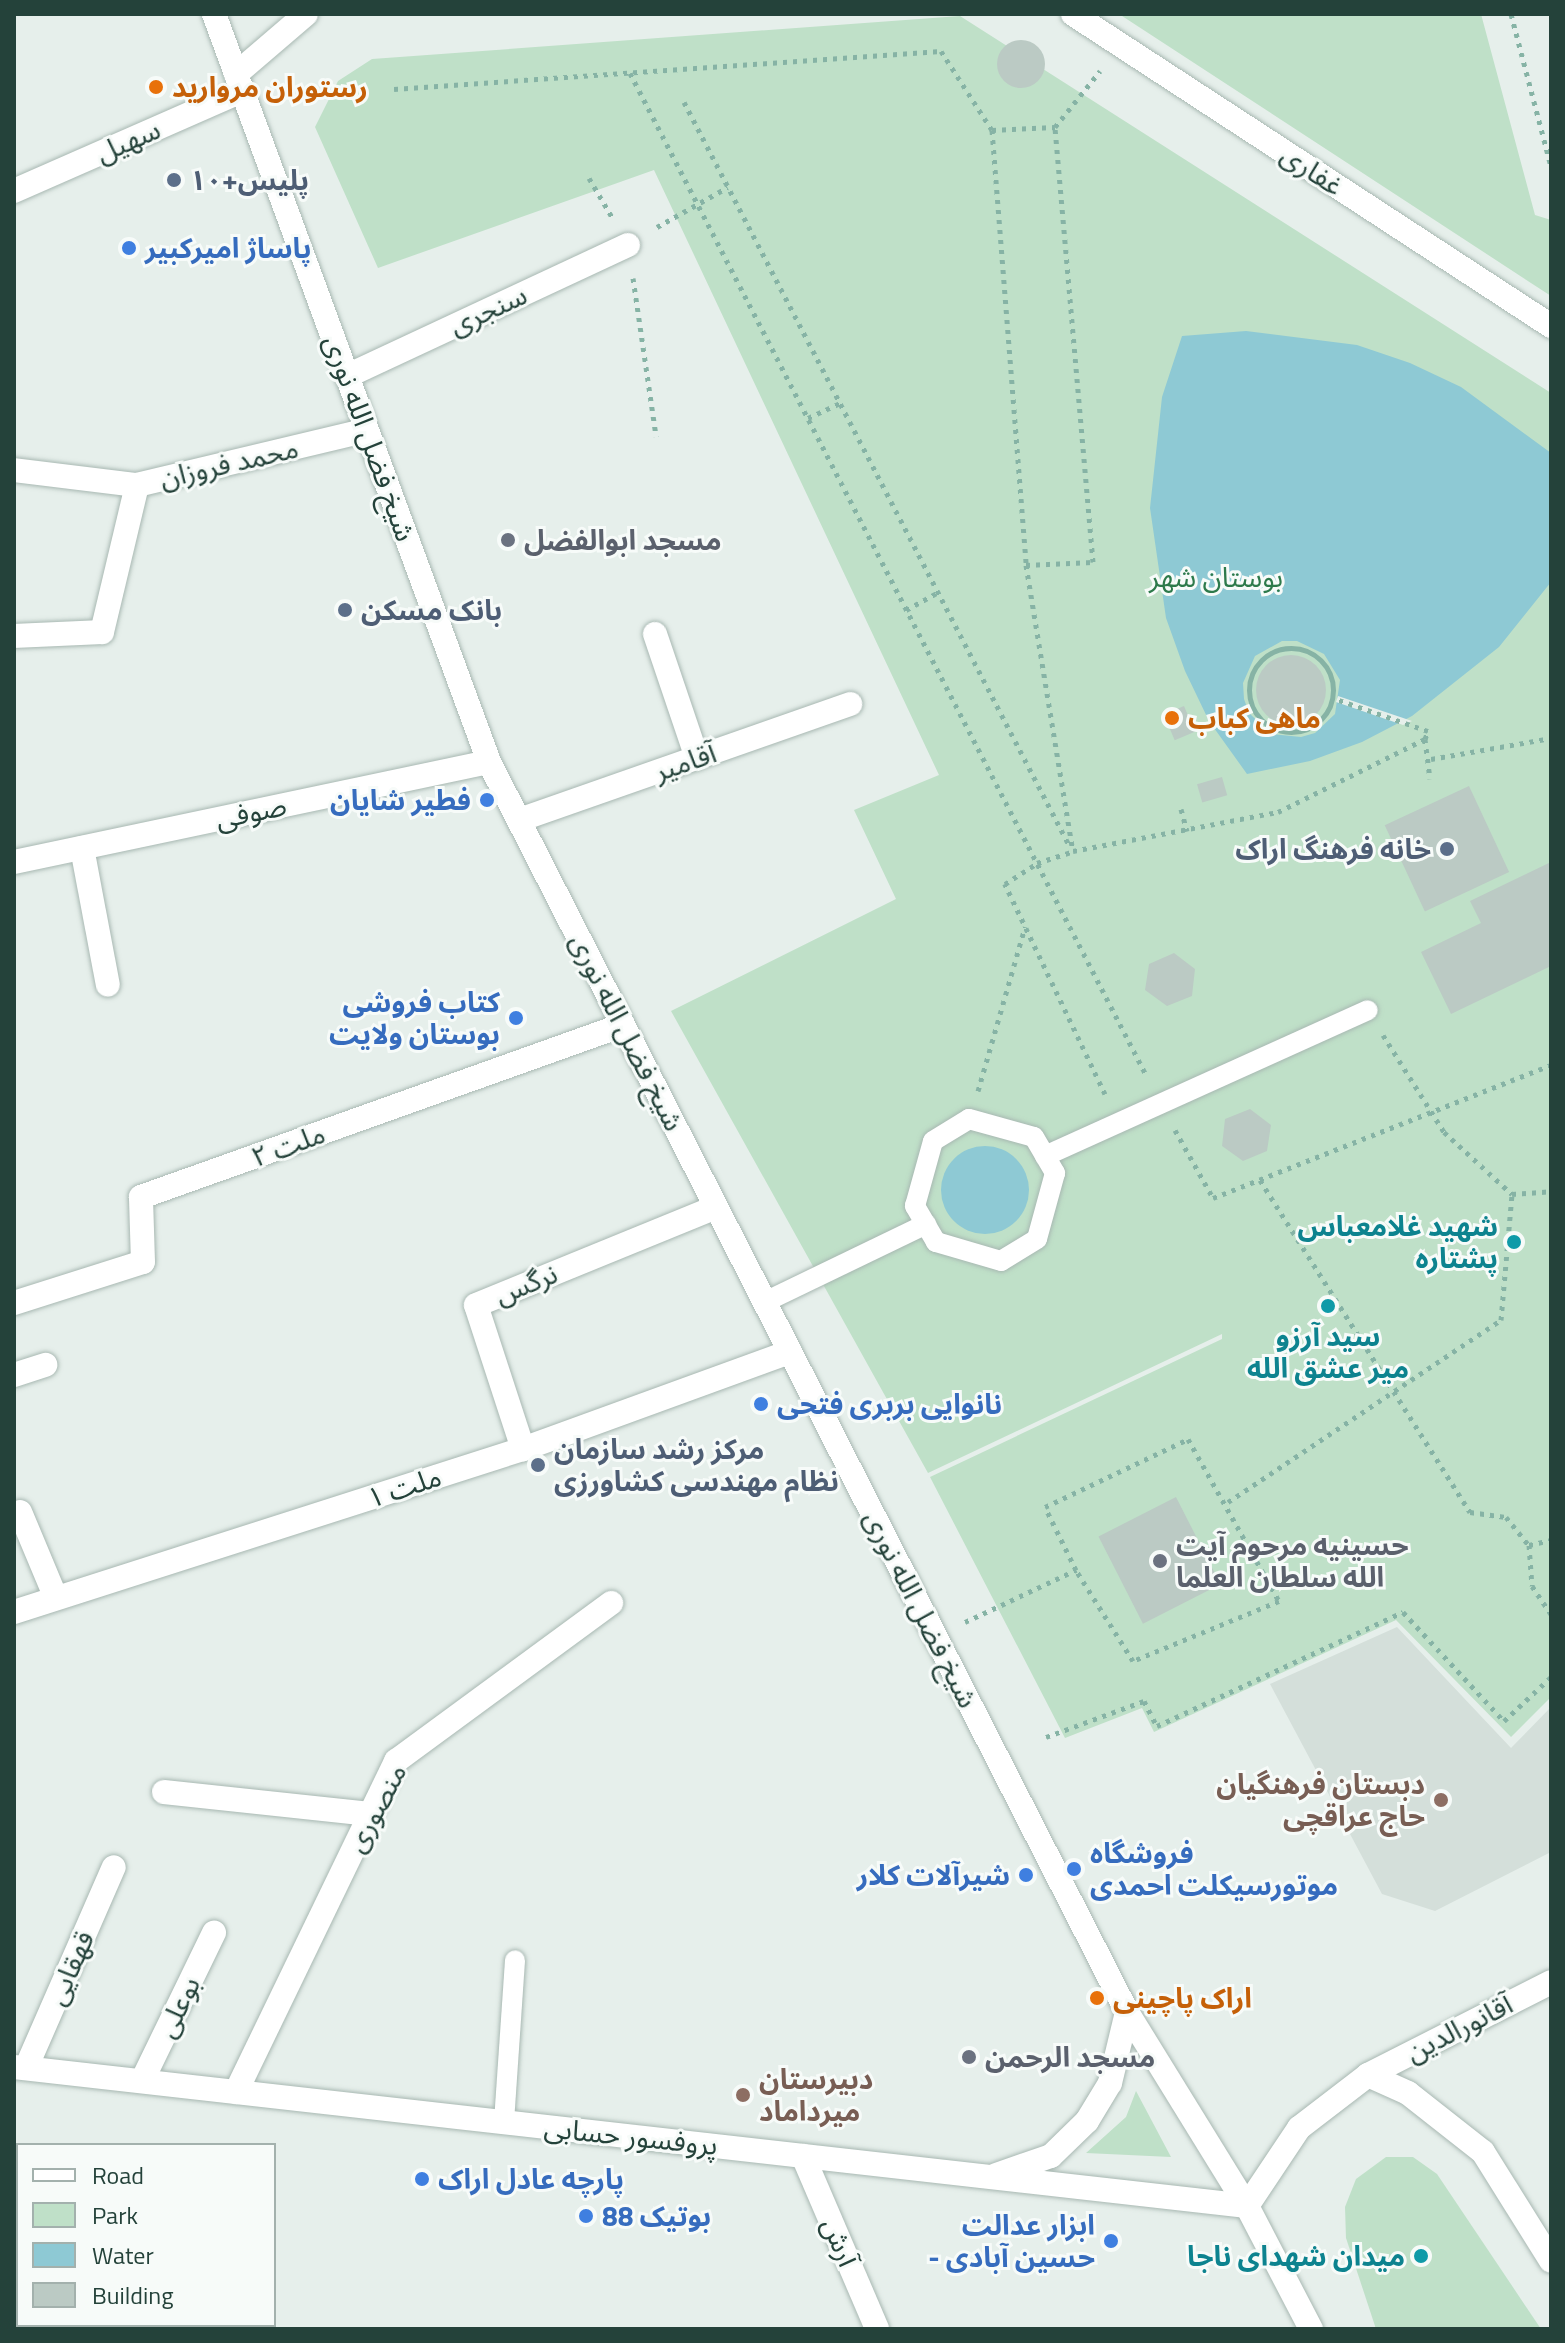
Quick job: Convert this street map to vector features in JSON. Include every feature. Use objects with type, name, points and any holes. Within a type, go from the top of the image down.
[{"type":"street","name":"شیخ فضل الله نوری","points":[[214,14],[489,762],[1127,2012],[1247,2206],[1311,2329]]},
{"type":"street","name":"سهیل","points":[[14,191],[239,83],[306,14]]},
{"type":"street","name":"غفاری","points":[[1073,14],[1551,326]]},
{"type":"street","name":"سنجری","points":[[347,376],[628,245]]},
{"type":"street","name":"محمد فروزان","points":[[14,636],[102,632],[137,485],[367,430]]},
{"type":"street","points":[[14,470],[137,485]]},
{"type":"street","points":[[655,634],[697,758]]},
{"type":"street","name":"آقامیر","points":[[519,820],[850,704]]},
{"type":"street","name":"صوفی","points":[[14,862],[489,762]]},
{"type":"street","points":[[82,848],[108,985]]},
{"type":"street","name":"ملت ۲","points":[[14,1303],[143,1262],[141,1197],[623,1025]]},
{"type":"street","name":"نرگس","points":[[523,1449],[476,1305],[716,1207]]},
{"type":"street","name":"ملت ۱","points":[[14,1612],[523,1449],[790,1352]]},
{"type":"street","points":[[14,1375],[45,1365]]},
{"type":"street","points":[[20,1512],[56,1598]]},
{"type":"street","name":"منصوری","points":[[236,2092],[396,1761],[611,1603]]},
{"type":"street","points":[[164,1792],[370,1814]]},
{"type":"street","name":"قهقایی","points":[[20,2068],[114,1867]]},
{"type":"street","name":"بوعلی","points":[[142,2081],[214,1933]]},
{"type":"street","name":"آقانورالدین","points":[[1247,2206],[1299,2128],[1368,2075],[1551,1982]]},
{"type":"street","points":[[989,2177],[1051,2156],[1087,2121],[1110,2083],[1127,2012]]},
{"type":"street","name":"پروفسور حسابی","points":[[20,2068],[1247,2206]]},
{"type":"street","points":[[1368,2075],[1408,2093],[1483,2152],[1544,2226],[1551,2261]]},
{"type":"street","name":"آرش","points":[[803,2156],[877,2329]]},
{"type":"lane","points":[[1045,1156],[1368,1010]]},
{"type":"lane","points":[[969,1119],[1034,1137],[1045,1156],[1055,1173],[1037,1239],[1001,1261],[936,1242],[915,1206],[933,1141],[969,1119]]},
{"type":"lane","points":[[765,1302],[926,1224]]},
{"type":"lane","points":[[504,2122],[515,1960]]},
{"type":"path","points":[[1511,14],[1551,164]]},
{"type":"path","points":[[1026,565],[1093,562],[1055,127],[1120,45]]},
{"type":"path","points":[[394,89],[941,51],[992,130],[1026,565],[1073,851]]},
{"type":"path","points":[[630,73],[1160,1104],[1213,1198],[1551,1065]]},
{"type":"path","points":[[684,102],[1073,851]]},
{"type":"path","points":[[992,130],[1055,127]]},
{"type":"path","points":[[589,178],[628,245],[656,436]]},
{"type":"path","points":[[628,245],[697,202],[728,187]]},
{"type":"path","points":[[808,418],[840,403]]},
{"type":"path","points":[[906,610],[938,592]]},
{"type":"path","points":[[1294,647],[1326,665],[1335,699],[1319,722],[1283,731],[1261,719],[1249,684],[1252,672],[1269,653],[1294,647]]},
{"type":"path","points":[[1335,699],[1428,731],[1425,739],[1431,759],[1430,779]]},
{"type":"path","points":[[1431,759],[1551,738]]},
{"type":"path","points":[[1118,1123],[1005,884],[1037,863],[1073,851],[1278,812],[1425,739]]},
{"type":"path","points":[[1181,809],[1187,831]]},
{"type":"path","points":[[969,1119],[1025,926]]},
{"type":"path","points":[[1368,1010],[1444,1132],[1512,1194],[1551,1191]]},
{"type":"path","points":[[1260,1180],[1470,1512],[1506,1517],[1529,1545],[1532,1586],[1551,1614]]},
{"type":"path","points":[[1228,1502],[1501,1320],[1512,1194]]},
{"type":"path","points":[[1188,1439],[1228,1502],[1279,1601],[1133,1661],[1076,1570],[1045,1507],[1188,1439]]},
{"type":"path","points":[[1529,1545],[1551,1540]]},
{"type":"path","points":[[935,1636],[1076,1570]]},
{"type":"path","points":[[1046,1737],[1144,1701],[1157,1726],[1403,1612],[1504,1721],[1551,1677]]},
{"type":"shaded area","name":"دبستان فرهنگیان حاج عراقچی","points":[[1397,1627],[1511,1748],[1551,1707],[1551,1852],[1435,1911],[1382,1894],[1270,1684]]},
{"type":"green space","points":[[1119,14],[1481,14],[1535,215],[1551,220],[1551,296]]},
{"type":"green space","name":"بوستان شهر","points":[[960,16],[1551,393],[1551,1697],[1511,1737],[1396,1620],[1154,1732],[1142,1708],[1065,1738],[930,1477],[1222,1339],[1222,1334],[928,1473],[671,1011],[896,899],[854,810],[939,775],[654,170],[378,268],[315,127],[338,81],[372,59]]},
{"type":"green space","points":[[1136,2091],[1171,2157],[1086,2153],[1126,2117]]},
{"type":"green space","name":"میدان شهدای ناجا","points":[[1386,2157],[1413,2157],[1437,2174],[1541,2329],[1376,2329],[1346,2238],[1345,2207],[1356,2179]]},
{"type":"water","points":[[1246,331],[1357,345],[1410,363],[1461,387],[1551,453],[1551,582],[1499,647],[1412,716],[1362,742],[1310,761],[1247,774],[1209,721],[1185,671],[1166,618],[1150,508],[1162,397],[1182,336]],"holes":[[[1282,641],[1297,641],[1324,654],[1340,680],[1335,714],[1315,733],[1301,737],[1271,734],[1249,713],[1243,683],[1255,656]]]},
{"type":"water","points":[[985,1146],[1002,1149],[1016,1159],[1026,1173],[1029,1190],[1026,1207],[1016,1221],[1002,1231],[985,1234],[968,1231],[954,1221],[944,1207],[941,1190],[944,1173],[954,1159],[968,1149]]},
{"type":"pier","points":[[1338,696],[1412,721],[1403,725],[1336,702]]},
{"type":"building","points":[[1021,40],[1038,47],[1045,64],[1038,81],[1021,88],[1004,81],[997,64],[1004,47]]},
{"type":"building","points":[[1298,655],[1320,670],[1326,690],[1324,704],[1316,715],[1305,723],[1284,725],[1266,715],[1258,704],[1256,683],[1266,665],[1277,657]]},
{"type":"building","points":[[1184,706],[1195,732],[1175,740],[1164,715]]},
{"type":"building","points":[[1222,777],[1227,795],[1202,802],[1197,784]]},
{"type":"building","name":"خانه فرهنگ اراک","points":[[1469,786],[1509,872],[1425,911],[1385,825]]},
{"type":"building","points":[[1551,862],[1551,966],[1451,1014],[1421,952],[1481,923],[1470,901]]},
{"type":"building","points":[[1174,953],[1195,969],[1192,996],[1167,1006],[1145,990],[1149,964]]},
{"type":"building","points":[[1250,1109],[1271,1125],[1267,1151],[1243,1161],[1222,1146],[1225,1119]]},
{"type":"building","name":"حسینیه مرحوم آیت الله سلطان العلما","points":[[1176,1497],[1220,1584],[1143,1624],[1098,1536]]},
{"type":"place","name":"رستوران مروارید","points":[[156,87]]},
{"type":"place","name":"پلیس+۱۰","points":[[174,180]]},
{"type":"place","name":"پاساژ امیرکبیر","points":[[129,248]]},
{"type":"place","name":"مسجد ابوالفضل","points":[[508,540]]},
{"type":"place","name":"بانک مسکن","points":[[345,610]]},
{"type":"place","name":"ماهی کباب","points":[[1172,718]]},
{"type":"place","name":"فطیر شایان","points":[[487,800]]},
{"type":"place","name":"خانه فرهنگ اراک","points":[[1447,849]]},
{"type":"place","name":"کتاب فروشی بوستان ولایت","points":[[516,1018]]},
{"type":"place","name":"شهید غلامعباس پشتاره","points":[[1514,1242]]},
{"type":"place","name":"سید آرزو میر عشق الله","points":[[1328,1306]]},
{"type":"place","name":"نانوایی بربری فتحی","points":[[761,1404]]},
{"type":"place","name":"مرکز رشد سازمان نظام مهندسی کشاورزی","points":[[538,1465]]},
{"type":"place","name":"حسینیه مرحوم آیت الله سلطان العلما","points":[[1160,1561]]},
{"type":"place","name":"دبستان فرهنگیان حاج عراقچی","points":[[1441,1800]]},
{"type":"place","name":"فروشگاه موتورسیکلت احمدی","points":[[1074,1869]]},
{"type":"place","name":"شیرآلات کلار","points":[[1026,1875]]},
{"type":"place","name":"اراک پاچینی","points":[[1097,1998]]},
{"type":"place","name":"مسجد الرحمن","points":[[969,2057]]},
{"type":"place","name":"دبیرستان میرداماد","points":[[743,2095]]},
{"type":"place","name":"پارچه عادل اراک","points":[[422,2179]]},
{"type":"place","name":"بوتیک 88","points":[[586,2216]]},
{"type":"place","name":"ابزار عدالت - حسین آبادی","points":[[1111,2241]]},
{"type":"place","name":"میدان شهدای ناجا","points":[[1421,2256]]}]
